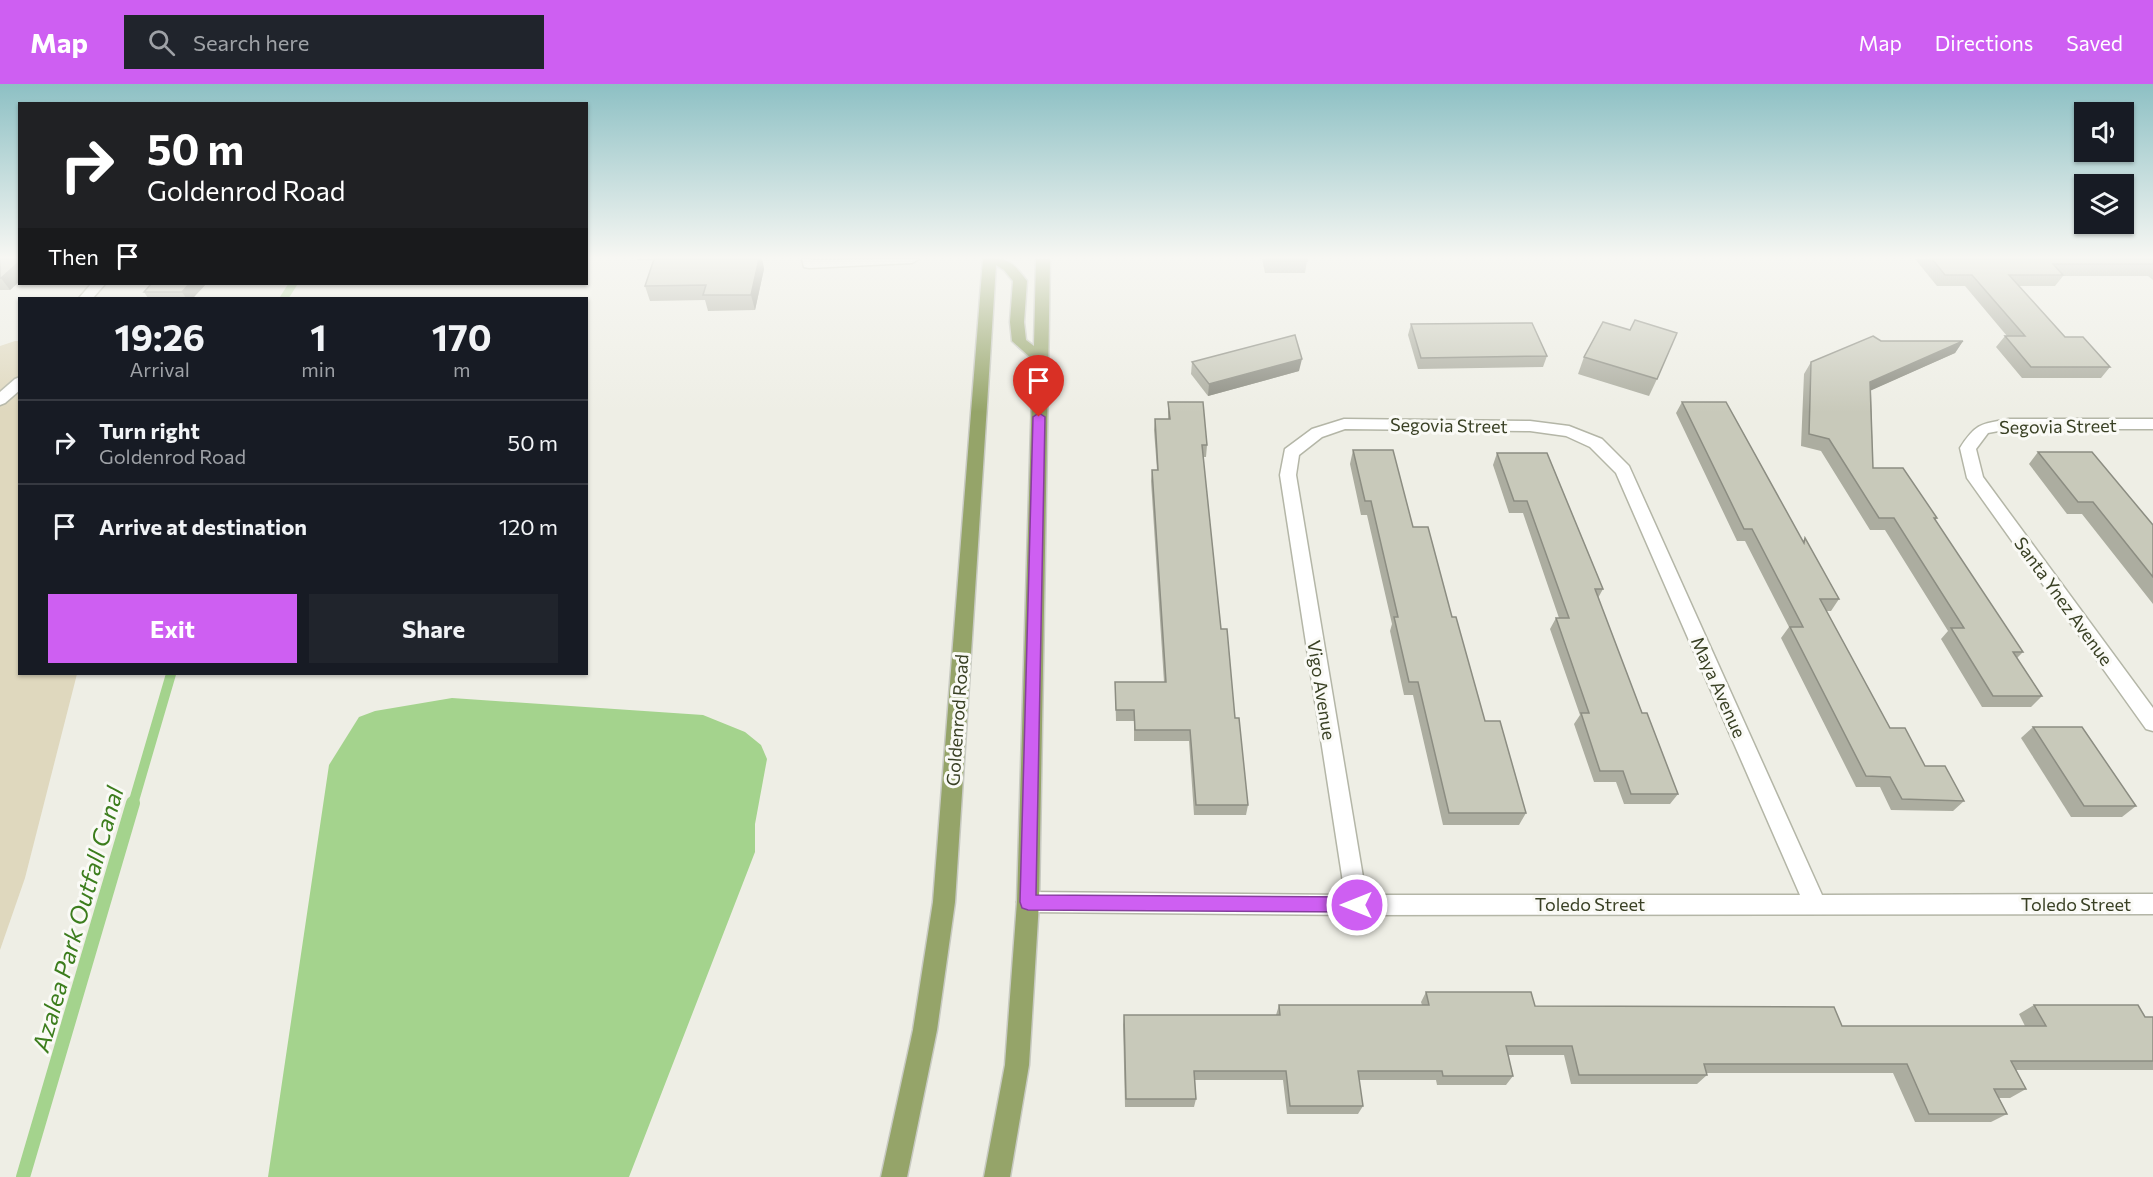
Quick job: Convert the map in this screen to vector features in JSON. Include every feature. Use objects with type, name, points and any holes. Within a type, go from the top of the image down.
[{"type":"main road","name":"Goldenrod Road","points":[[894,1177],[925,1030],[944,902],[986,310]]},
{"type":"main road","points":[[1018,310],[1019,341],[1041,359]]},
{"type":"main road","points":[[997,1177],[1017,1065],[1028,902],[1042,310]]},
{"type":"street","points":[[0,400],[18,384]]},
{"type":"street","name":"Segovia Street","points":[[1288,476],[1291,453],[1317,433],[1344,424],[1530,426],[1569,431],[1596,443],[1623,470]]},
{"type":"street","name":"Segovia Street","points":[[1975,478],[1968,448],[1983,429],[2008,424],[2153,424]]},
{"type":"street","name":"Maya Avenue","points":[[1623,470],[1815,904]]},
{"type":"street","name":"Vigo Avenue","points":[[1288,476],[1357,905]]},
{"type":"street","name":"Santa Ynez Avenue","points":[[1975,478],[2153,723]]},
{"type":"street","name":"Toledo Street","points":[[1028,902],[1357,905],[2153,904]]},
{"type":"shaded area","points":[[18,341],[18,675],[77,675],[25,878],[0,950],[0,346]]},
{"type":"shaded area","points":[[452,698],[703,715],[745,732],[761,745],[767,759],[755,824],[755,852],[629,1177],[268,1177],[329,765],[359,717],[375,711]]},
{"type":"building","points":[[2002,310],[2041,310],[2065,337],[2083,337],[2110,367],[2031,367],[2005,336],[2025,336]]},
{"type":"building","points":[[1635,320],[1677,333],[1657,379],[1584,357],[1603,322],[1630,330]]},
{"type":"building","points":[[1532,323],[1547,356],[1421,358],[1411,324]]},
{"type":"building","points":[[1295,335],[1302,359],[1209,384],[1192,362]]},
{"type":"building","points":[[1873,336],[1881,341],[1963,341],[1870,382],[1873,468],[1903,468],[2023,652],[2013,652],[2042,696],[1993,696],[1951,628],[1964,628],[1894,518],[1879,518],[1829,439],[1809,434],[1811,362]]},
{"type":"building","points":[[1168,402],[1203,402],[1207,445],[1202,445],[1221,629],[1227,629],[1235,718],[1239,718],[1248,805],[1196,805],[1190,730],[1135,730],[1134,710],[1116,710],[1115,682],[1166,682],[1152,470],[1158,470],[1155,419],[1170,419]]},
{"type":"building","points":[[1682,402],[1726,402],[1804,543],[1805,538],[1839,599],[1820,599],[1890,728],[1905,728],[1925,766],[1945,766],[1964,801],[1902,799],[1890,777],[1866,776],[1790,627],[1803,627],[1752,529],[1744,529]]},
{"type":"building","points":[[1353,450],[1393,450],[1413,527],[1428,527],[1452,617],[1456,617],[1485,721],[1500,721],[1526,813],[1449,813],[1418,682],[1409,682],[1394,617],[1398,617],[1371,501],[1365,501]]},
{"type":"building","points":[[2038,452],[2092,452],[2153,525],[2153,577],[2093,502],[2078,502]]},
{"type":"building","points":[[1497,453],[1547,453],[1603,589],[1595,589],[1642,713],[1647,713],[1678,794],[1631,794],[1623,771],[1600,771],[1581,713],[1589,713],[1556,618],[1569,618],[1527,501],[1514,501]]},
{"type":"building","points":[[2033,727],[2082,727],[2136,806],[2084,806]]},
{"type":"building","points":[[1426,992],[1531,992],[1535,1006],[1834,1007],[1842,1026],[2046,1026],[2034,1005],[2138,1005],[2145,1017],[2153,1017],[2153,1061],[2011,1061],[2026,1089],[1994,1089],[2007,1114],[1929,1114],[1907,1064],[1704,1064],[1707,1075],[1579,1075],[1572,1046],[1506,1046],[1513,1076],[1443,1076],[1442,1071],[1358,1071],[1363,1106],[1290,1106],[1286,1071],[1194,1071],[1196,1099],[1126,1099],[1124,1015],[1280,1015],[1279,1005],[1429,1005]]},
{"type":"waterway","name":"Azalea Park Outfall Canal","points":[[133,804],[171,675]]},
{"type":"waterway","name":"Azalea Park Outfall Canal","points":[[23,1177],[133,803]]},
{"type":"route","points":[[1039,417],[1028,902],[1357,905]]}]
